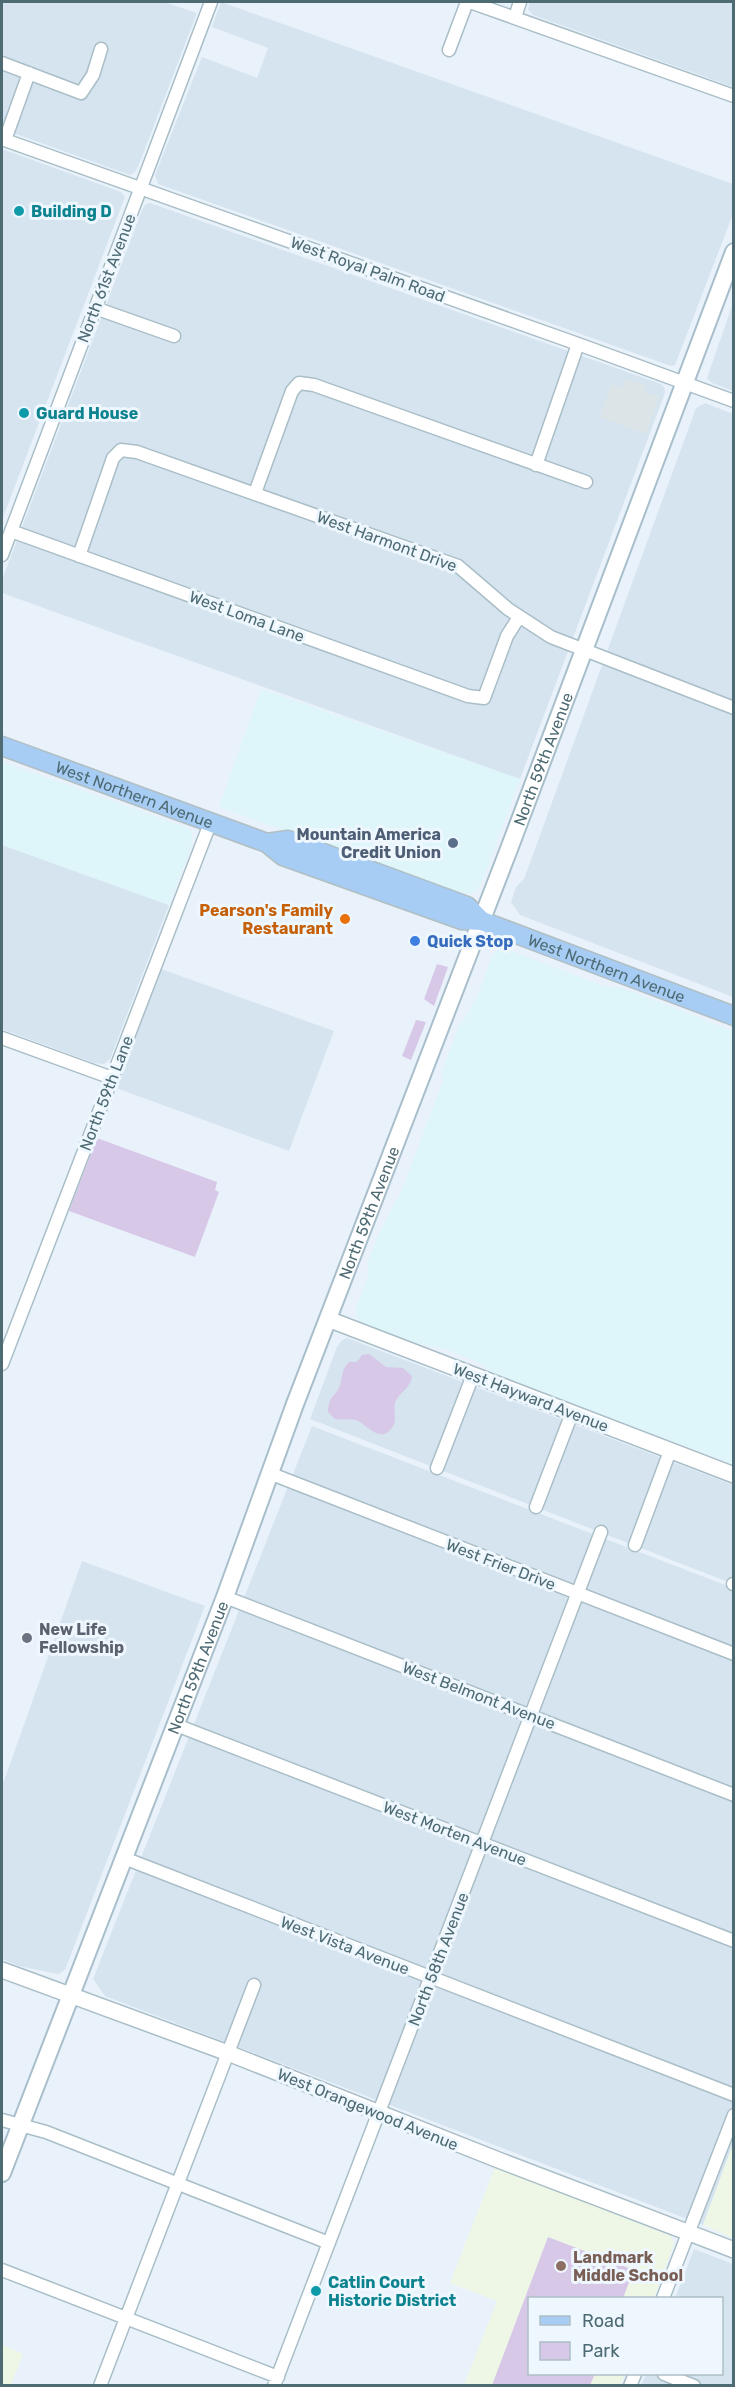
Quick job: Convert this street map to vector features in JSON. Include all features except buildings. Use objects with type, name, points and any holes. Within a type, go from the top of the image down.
[{"type":"main road","name":"North 59th Avenue","points":[[2,2173],[225,1597],[269,1473],[482,921],[734,252]]},
{"type":"main road","name":"West Northern Avenue","points":[[2,746],[267,843],[284,856],[462,920],[482,921],[734,1016]]},
{"type":"street","name":"North 61st Avenue","points":[[2,555],[211,2]]},
{"type":"street","points":[[449,50],[468,2],[734,96]]},
{"type":"street","points":[[515,17],[520,2]]},
{"type":"street","points":[[2,63],[81,93],[93,75],[101,49]]},
{"type":"street","points":[[3,140],[29,73]]},
{"type":"street","name":"West Royal Palm Road","points":[[3,140],[734,401]]},
{"type":"street","points":[[95,308],[174,336]]},
{"type":"street","points":[[536,465],[578,344]]},
{"type":"street","points":[[255,493],[292,391],[299,383],[314,385],[586,482]]},
{"type":"street","name":"West Harmont Drive","points":[[79,556],[114,458],[121,450],[137,452],[458,566],[519,617],[550,637],[734,708]]},
{"type":"street","name":"West Loma Lane","points":[[10,531],[468,696],[484,698],[507,636],[519,617]]},
{"type":"street","name":"North 59th Lane","points":[[2,1364],[210,821]]},
{"type":"street","points":[[2,1038],[112,1078]]},
{"type":"street","name":"West Hayward Avenue","points":[[328,1319],[734,1475]]},
{"type":"street","points":[[437,1468],[473,1375]]},
{"type":"street","points":[[536,1507],[572,1413]]},
{"type":"street","points":[[634,1545],[670,1451]]},
{"type":"street","name":"West Frier Drive","points":[[269,1473],[734,1654]]},
{"type":"street","name":"North 58th Avenue","points":[[276,2381],[601,1532]]},
{"type":"street","name":"West Belmont Avenue","points":[[225,1597],[734,1794]]},
{"type":"street","name":"West Morten Avenue","points":[[176,1725],[734,1941]]},
{"type":"street","name":"West Vista Avenue","points":[[124,1858],[734,2095]]},
{"type":"street","name":"West Orangewood Avenue","points":[[2,1970],[228,2053],[379,2114],[734,2250]]},
{"type":"street","points":[[100,2385],[254,1985]]},
{"type":"street","points":[[663,2297],[734,2115]]},
{"type":"street","points":[[2,2120],[46,2132],[329,2243]]},
{"type":"street","points":[[2,2270],[126,2318],[276,2381]]},
{"type":"street","points":[[669,2375],[694,2385]]},
{"type":"shaded area","points":[[2,2],[164,2],[197,13],[134,173],[130,175],[2,129]]},
{"type":"shaded area","points":[[221,2],[733,184],[733,214],[675,365],[671,366],[158,184],[155,175],[202,57],[257,78],[268,48],[212,27]]},
{"type":"shaded area","points":[[530,2],[733,2],[733,87],[533,15],[528,9]]},
{"type":"shaded area","points":[[2,149],[121,192],[125,197],[2,520]]},
{"type":"shaded area","points":[[150,203],[661,384],[664,387],[665,393],[520,779],[2,593],[2,580],[142,210],[146,204]]},
{"type":"shaded area","points":[[733,303],[733,391],[712,383],[707,378]]},
{"type":"shaded area","points":[[629,380],[646,385],[644,392],[659,397],[646,434],[600,417],[611,385],[622,388],[624,381]]},
{"type":"shaded area","points":[[705,403],[733,414],[733,997],[520,915],[511,902],[516,887],[524,879],[696,408]]},
{"type":"shaded area","points":[[261,689],[520,779],[482,882],[476,891],[471,894],[461,893],[219,807]]},
{"type":"shaded area","points":[[2,762],[188,828],[192,833],[192,844],[169,905],[2,845]]},
{"type":"shaded area","points":[[2,845],[169,905],[110,1059],[104,1064],[94,1063],[2,1029]]},
{"type":"shaded area","points":[[500,949],[507,949],[603,986],[622,988],[733,1031],[733,1464],[495,1374],[480,1363],[445,1349],[413,1342],[364,1323],[356,1317],[356,1308],[368,1276],[368,1261],[381,1229],[401,1192],[443,1081],[442,1071],[458,1029],[477,997],[493,954]]},
{"type":"shaded area","points":[[161,969],[334,1031],[289,1151],[116,1088]]},
{"type":"shaded area","points":[[347,1338],[733,1485],[733,1584],[310,1419],[337,1347],[342,1340]]},
{"type":"shaded area","points":[[312,1426],[733,1588],[733,2144],[703,2225],[105,1996],[93,1979]]},
{"type":"shaded area","points":[[82,1561],[205,1606],[65,1970],[58,1974],[19,1966],[2,1959],[2,1781],[4,1781]]},
{"type":"shaded area","points":[[733,2144],[733,2238],[703,2225]]},
{"type":"shaded area","name":"Landmark Middle School","points":[[495,2167],[671,2236],[674,2244],[654,2297],[528,2297],[528,2375],[625,2375],[620,2385],[464,2385],[497,2301],[450,2283]]},
{"type":"shaded area","points":[[694,2249],[733,2264],[733,2385],[641,2386],[646,2375],[723,2375],[723,2297],[675,2297]]},
{"type":"shaded area","points":[[2,2345],[23,2354],[11,2385],[2,2385]]},
{"type":"green space","points":[[437,964],[448,967],[434,1006],[424,999]]},
{"type":"green space","points":[[416,1020],[426,1022],[411,1060],[402,1056]]},
{"type":"green space","points":[[97,1138],[217,1182],[215,1190],[219,1192],[195,1257],[69,1211]]},
{"type":"green space","points":[[369,1354],[386,1367],[403,1368],[412,1376],[395,1403],[393,1426],[384,1434],[375,1432],[355,1420],[335,1419],[328,1412],[329,1402],[339,1389],[346,1365],[349,1362],[357,1362],[362,1355]]},
{"type":"green space","points":[[548,2237],[634,2270],[623,2297],[528,2297],[528,2375],[595,2375],[590,2385],[492,2385]]},
{"type":"place","name":"Building D","points":[[19,211]]},
{"type":"place","name":"Guard House","points":[[24,413]]},
{"type":"place","name":"Mountain America Credit Union","points":[[453,843]]},
{"type":"place","name":"Pearson's Family Restaurant","points":[[345,919]]},
{"type":"place","name":"Quick Stop","points":[[415,941]]},
{"type":"place","name":"New Life Fellowship","points":[[27,1638]]},
{"type":"place","name":"Landmark Middle School","points":[[561,2266]]},
{"type":"place","name":"Catlin Court Historic District","points":[[316,2291]]}]
